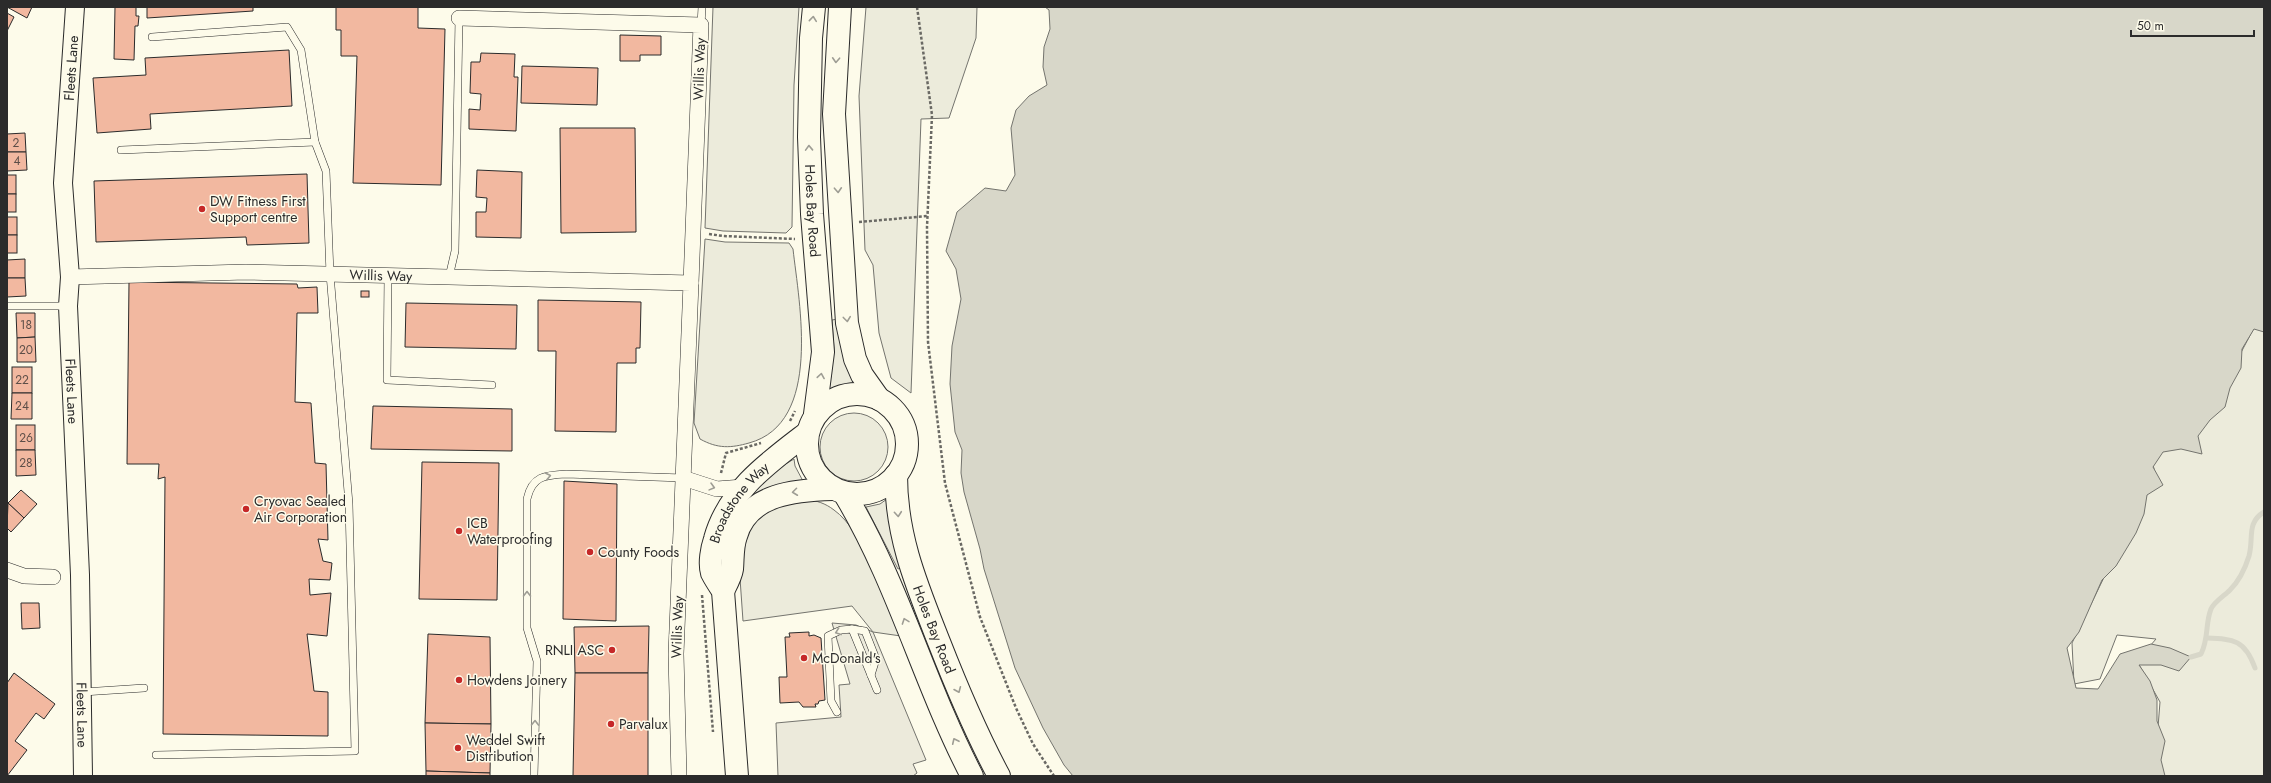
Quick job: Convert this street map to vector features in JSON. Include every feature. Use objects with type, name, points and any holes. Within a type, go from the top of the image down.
[{"type":"main road","name":"Holes Bay Road","points":[[811,424],[823,352],[812,214],[809,137],[811,45],[814,7]]},
{"type":"main road","name":"Holes Bay Road","points":[[840,7],[834,114],[847,323],[855,359],[862,375],[879,399]]},
{"type":"main road","points":[[866,394],[879,399],[890,406],[898,416],[906,433],[907,452],[903,464],[896,475],[886,485],[873,492],[859,495],[839,491],[820,479],[810,466],[806,449],[811,424],[825,404],[844,395],[866,394]]},
{"type":"main road","name":"Broadstone Way","points":[[737,776],[723,591],[712,572],[712,548],[718,526],[729,505],[743,487],[811,424]]},
{"type":"main road","name":"Holes Bay Road","points":[[896,475],[899,524],[905,549],[951,673],[999,776]]},
{"type":"main road","name":"Holes Bay Road","points":[[839,491],[869,536],[895,593],[941,713],[972,776]]},
{"type":"main road","name":"Broadstone Way","points":[[723,591],[732,570],[732,550],[736,533],[746,518],[757,506],[772,497],[791,492],[839,491]]},
{"type":"street","name":"Fleets Lane","points":[[75,7],[63,183],[70,277],[68,306],[80,567],[83,776]]},
{"type":"street","name":"Willis Way","points":[[459,18],[491,13],[701,25],[676,654],[679,776]]},
{"type":"street","name":"Willis Way","points":[[70,277],[246,272],[691,283]]},
{"type":"street","points":[[683,478],[717,489],[743,487]]},
{"type":"street","points":[[7,570],[24,576],[53,577]]},
{"type":"lane","points":[[701,25],[702,7]]},
{"type":"lane","points":[[449,277],[455,250],[459,18]]},
{"type":"lane","points":[[152,37],[287,27],[301,50],[315,142],[326,171],[330,274],[349,504],[355,751],[156,755]]},
{"type":"lane","points":[[121,150],[315,142]]},
{"type":"lane","points":[[388,276],[387,380],[492,385]]},
{"type":"lane","points":[[7,306],[68,306]]},
{"type":"lane","points":[[534,776],[536,661],[527,628],[527,499],[529,488],[537,480],[547,476],[566,474],[683,478]]},
{"type":"lane","points":[[837,712],[831,701],[828,636],[841,630],[852,629],[865,631],[876,659],[871,675]]},
{"type":"lane","points":[[852,629],[877,690]]},
{"type":"lane","points":[[82,692],[144,688]]},
{"type":"path","points":[[917,7],[932,115],[928,216],[928,342],[945,483],[980,617],[1016,708],[1033,744],[1054,776]]},
{"type":"path","points":[[855,222],[928,216]]},
{"type":"path","points":[[693,231],[723,236],[797,239]]},
{"type":"path","points":[[705,648],[713,735]]},
{"type":"shaded area","points":[[713,7],[799,7],[794,85],[792,227],[786,233],[723,231],[705,228]]},
{"type":"shaded area","points":[[866,7],[977,7],[976,38],[949,118],[921,119],[911,393],[891,378],[879,333],[873,265],[865,250],[859,96]]},
{"type":"shaded area","points":[[1045,7],[2264,7],[2264,332],[2254,329],[2242,349],[2241,368],[2230,388],[2225,407],[2210,420],[2198,436],[2202,454],[2181,449],[2163,452],[2153,467],[2163,485],[2147,495],[2144,514],[2136,533],[2116,566],[2102,580],[2079,632],[2067,648],[2076,688],[2098,689],[2120,654],[2151,644],[2170,648],[2191,657],[2179,671],[2161,665],[2139,665],[2150,681],[2157,700],[2157,721],[2165,741],[2161,760],[2165,776],[1073,776],[1064,765],[1043,728],[1015,668],[984,569],[964,492],[961,473],[962,450],[955,432],[950,384],[952,346],[961,299],[956,269],[946,251],[957,212],[985,188],[1006,191],[1015,175],[1011,128],[1016,110],[1029,96],[1047,85],[1043,67],[1044,47],[1050,29],[1049,10]]},
{"type":"shaded area","points":[[705,239],[725,242],[789,243],[793,249],[801,329],[801,359],[797,387],[788,412],[772,431],[749,443],[730,447],[713,445],[700,439],[694,423]]},
{"type":"shaded area","points":[[838,319],[858,386],[848,386],[829,391],[834,349],[832,320]]},
{"type":"shaded area","points":[[2256,324],[2264,325],[2264,776],[2106,776],[2155,765],[2160,702],[2137,661],[2156,639],[2117,635],[2100,679],[2074,684],[2072,643],[2155,473],[2150,452],[2194,442]]},
{"type":"shaded area","points":[[854,413],[867,416],[878,423],[885,434],[888,447],[885,460],[878,471],[867,478],[854,481],[841,478],[830,471],[823,460],[820,447],[823,434],[830,423],[841,416]]},
{"type":"shaded area","points":[[794,459],[795,466],[804,483],[737,507],[779,468]]},
{"type":"shaded area","points":[[806,499],[821,503],[834,510],[845,520],[855,534],[874,568],[901,636],[873,632],[852,606],[743,621],[739,564],[745,533],[762,511]]},
{"type":"shaded area","points":[[887,499],[890,527],[904,567],[898,569],[866,507],[880,504]]},
{"type":"shaded area","points":[[832,623],[856,625],[873,632],[926,760],[913,764],[917,773],[913,776],[778,776],[776,723],[841,717],[839,685],[850,684]]},
{"type":"building","points":[[7,7],[32,7],[27,18]]},
{"type":"building","points":[[115,7],[136,7],[136,16],[139,16],[138,26],[135,26],[134,60],[114,59]]},
{"type":"building","points":[[147,7],[253,7],[253,11],[147,18]]},
{"type":"building","points":[[336,7],[418,7],[418,28],[445,29],[441,185],[353,183],[357,56],[341,56],[341,30],[336,30]]},
{"type":"building","points":[[7,13],[14,17],[7,31]]},
{"type":"building","points":[[620,35],[661,36],[661,55],[640,55],[640,61],[620,61]]},
{"type":"building","points":[[289,50],[292,106],[150,114],[151,129],[97,133],[93,78],[146,75],[145,58]]},
{"type":"building","points":[[481,53],[515,54],[514,77],[518,77],[516,131],[469,129],[469,109],[480,110],[481,94],[470,93],[471,62],[480,62]]},
{"type":"building","points":[[522,66],[598,68],[597,105],[521,103]]},
{"type":"building","points":[[560,128],[635,128],[636,232],[561,233]]},
{"type":"building","points":[[25,133],[26,152],[7,152],[7,134]]},
{"type":"building","points":[[7,152],[26,152],[27,170],[7,171]]},
{"type":"building","points":[[477,170],[522,172],[521,238],[476,237],[476,212],[486,212],[487,198],[476,197]]},
{"type":"building","name":"DW Fitness First Support centre","points":[[307,174],[309,243],[247,245],[246,237],[96,242],[94,181]]},
{"type":"building","points":[[7,175],[16,175],[16,194],[7,194]]},
{"type":"building","points":[[7,194],[16,194],[16,212],[7,212]]},
{"type":"building","points":[[7,217],[17,217],[17,235],[7,235]]},
{"type":"building","points":[[7,235],[17,235],[17,253],[7,253]]},
{"type":"building","points":[[25,259],[25,278],[7,278],[7,260]]},
{"type":"building","points":[[7,278],[25,278],[26,296],[7,297]]},
{"type":"building","name":"Cryovac Sealed Air Corporation","points":[[129,282],[297,284],[298,288],[317,287],[318,313],[297,313],[295,402],[311,403],[315,463],[326,464],[328,540],[318,539],[323,561],[332,563],[330,580],[309,579],[310,595],[331,593],[327,636],[307,634],[314,691],[328,692],[328,736],[163,734],[165,477],[158,479],[159,464],[127,464]]},
{"type":"building","points":[[361,291],[369,291],[369,297],[361,297]]},
{"type":"building","points":[[538,300],[641,302],[640,348],[636,348],[636,363],[617,363],[616,432],[555,431],[556,351],[538,351]]},
{"type":"building","points":[[406,303],[517,305],[516,349],[405,347]]},
{"type":"building","points":[[16,313],[35,313],[35,337],[17,338]]},
{"type":"building","points":[[35,337],[36,362],[17,362],[17,338]]},
{"type":"building","points":[[12,367],[32,367],[32,393],[12,393]]},
{"type":"building","points":[[12,393],[32,393],[32,419],[11,419]]},
{"type":"building","points":[[373,406],[512,409],[512,451],[371,449]]},
{"type":"building","points":[[16,425],[35,425],[35,450],[16,450]]},
{"type":"building","points":[[16,450],[35,450],[36,475],[16,476]]},
{"type":"building","name":"ICB Waterproofing","points":[[422,462],[499,463],[497,600],[419,599]]},
{"type":"building","name":"County Foods","points":[[564,481],[617,484],[616,621],[563,619]]},
{"type":"building","points":[[21,490],[37,504],[24,518],[8,503]]},
{"type":"building","points":[[8,503],[24,518],[11,532],[7,528]]},
{"type":"building","points":[[21,603],[39,603],[40,628],[22,629]]},
{"type":"building","name":"RNLI ASC","points":[[649,626],[648,673],[575,673],[574,627]]},
{"type":"building","name":"McDonald's","points":[[809,632],[809,636],[814,635],[821,638],[825,700],[819,701],[818,704],[815,704],[816,707],[803,707],[799,702],[780,703],[779,677],[787,677],[785,637],[790,637],[789,633]]},
{"type":"building","name":"Howdens Joinery","points":[[428,634],[490,637],[491,724],[425,723]]},
{"type":"building","points":[[14,673],[55,704],[44,719],[36,713],[15,741],[27,750],[7,776],[7,683]]},
{"type":"building","name":"Parvalux","points":[[575,673],[648,673],[648,776],[573,776]]},
{"type":"building","name":"Weddel Swift Distribution","points":[[425,723],[491,724],[490,773],[426,771]]},
{"type":"building","points":[[426,771],[490,773],[490,776],[426,776]]},
{"type":"waterway","points":[[2191,657],[2201,654],[2205,642],[2208,620],[2212,606],[2234,586],[2242,574],[2249,556],[2253,526],[2258,516],[2264,512]]},
{"type":"waterway","points":[[2207,638],[2224,639],[2243,646],[2255,668]]},
{"type":"place","name":"DW Fitness First Support centre","points":[[202,209]]},
{"type":"place","name":"Cryovac Sealed Air Corporation","points":[[246,509]]},
{"type":"place","name":"ICB Waterproofing","points":[[459,531]]},
{"type":"place","name":"County Foods","points":[[590,552]]},
{"type":"place","name":"RNLI ASC","points":[[612,650]]},
{"type":"place","name":"McDonald's","points":[[804,658]]},
{"type":"place","name":"Howdens Joinery","points":[[459,680]]},
{"type":"place","name":"Parvalux","points":[[611,724]]},
{"type":"place","name":"Weddel Swift Distribution","points":[[458,748]]}]
